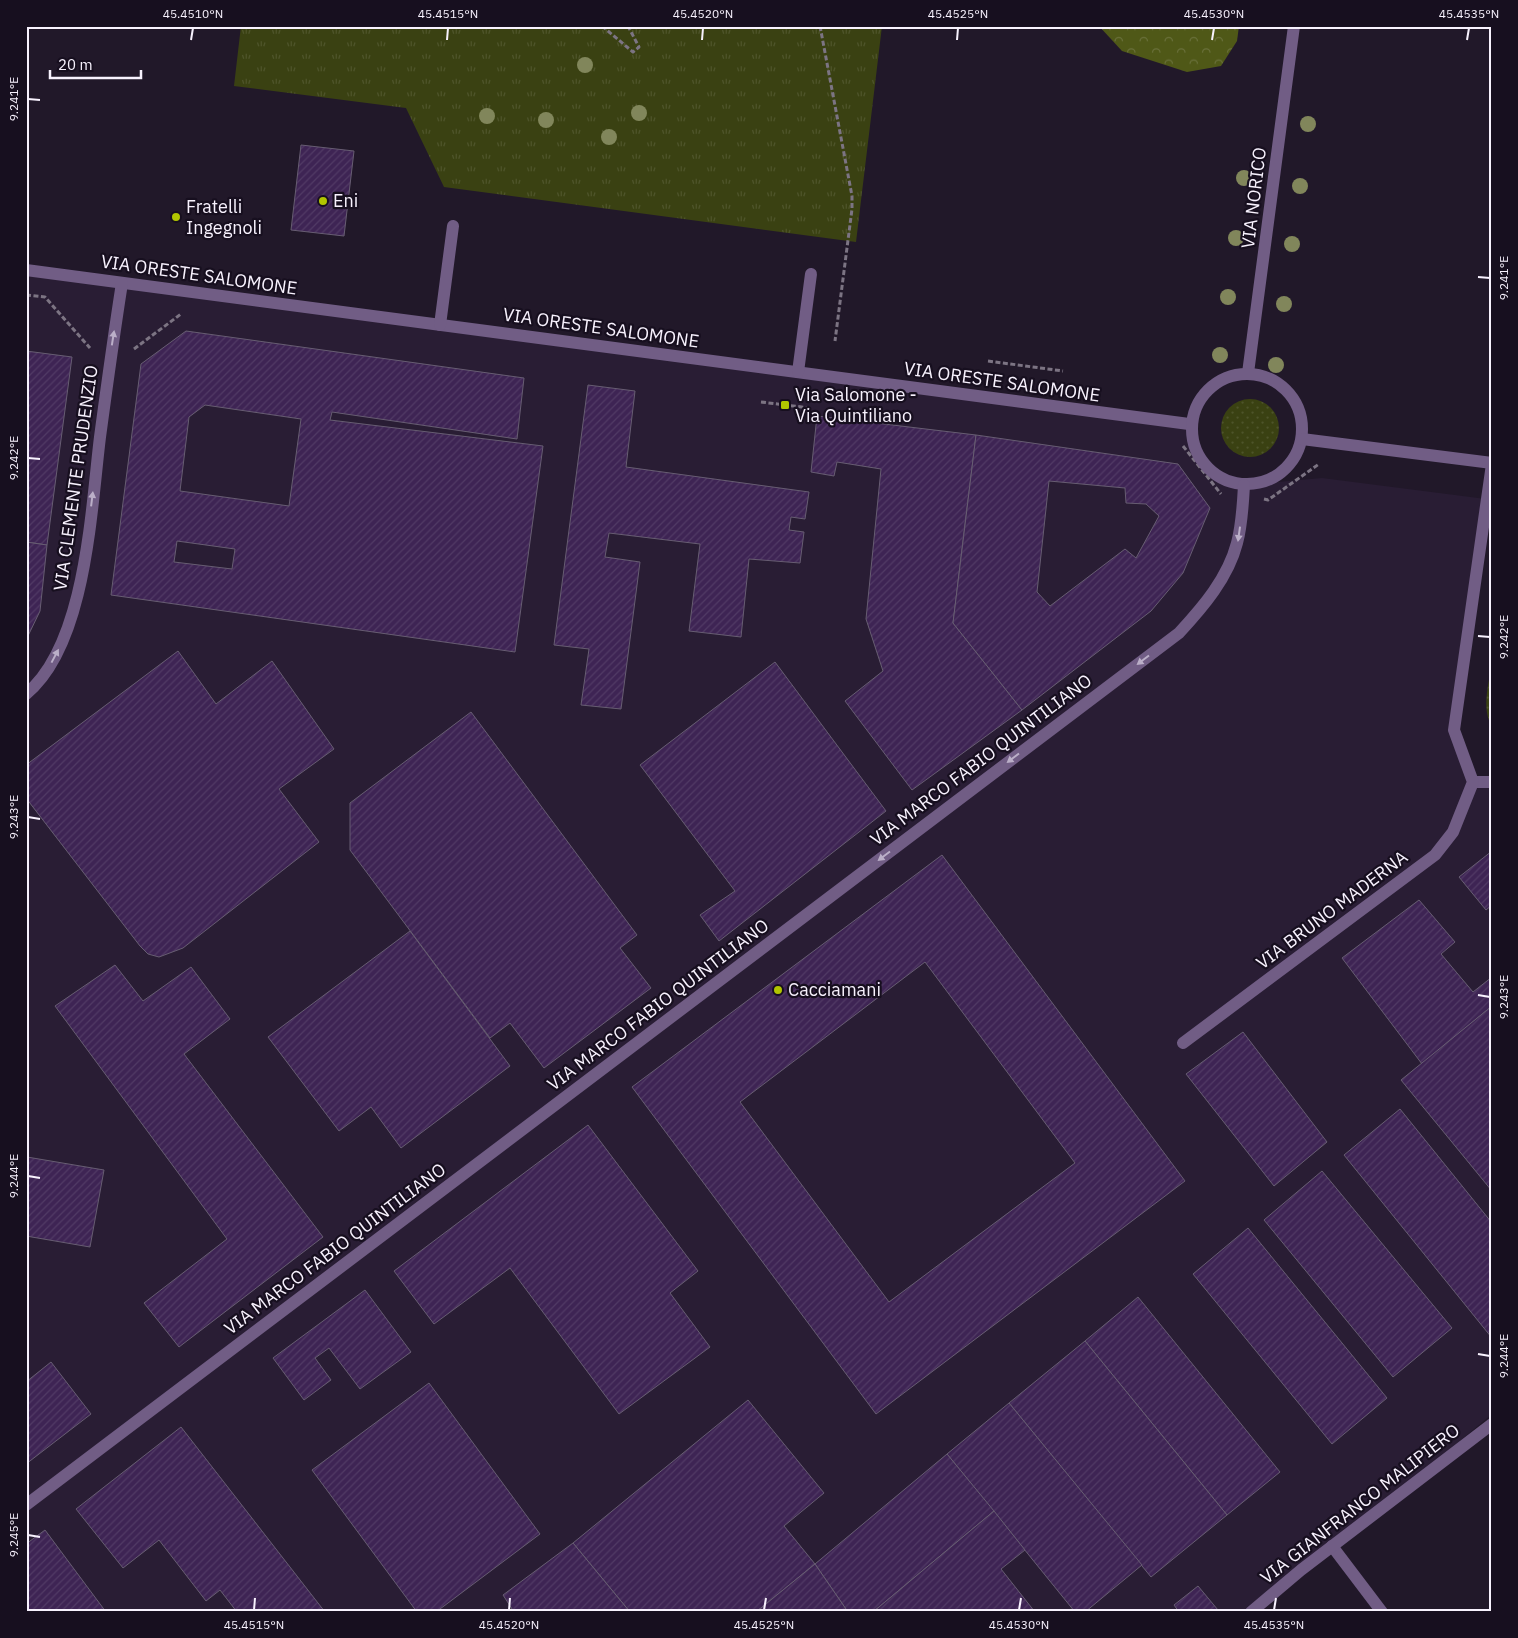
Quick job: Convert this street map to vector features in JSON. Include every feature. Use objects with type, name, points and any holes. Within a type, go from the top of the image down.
[{"type":"street","name":"VIA NORICO","points":[[1248,373],[1294,26]]},
{"type":"street","points":[[440,325],[453,226]]},
{"type":"street","name":"VIA ORESTE SALOMONE","points":[[26,270],[1189,424]]},
{"type":"street","points":[[798,372],[811,274]]},
{"type":"street","name":"VIA CLEMENTE PRUDENZIO","points":[[26,694],[34,688],[45,673],[61,645],[82,583],[111,351],[122,283]]},
{"type":"street","points":[[1248,373],[1267,377],[1283,387],[1295,402],[1302,420],[1302,439],[1296,454],[1287,468],[1273,478],[1244,491],[1210,470],[1199,457],[1189,424],[1204,394],[1216,382],[1232,375],[1248,373]]},
{"type":"street","points":[[1302,439],[1492,463],[1454,730],[1473,782],[1492,782]]},
{"type":"street","name":"VIA MARCO FABIO QUINTILIANO","points":[[26,1505],[1179,632],[1214,592],[1227,570],[1238,543],[1244,491]]},
{"type":"street","name":"VIA BRUNO MADERNA","points":[[1183,1043],[1434,855],[1453,832],[1473,782]]},
{"type":"street","name":"VIA GIANFRANCO MALIPIERO","points":[[1251,1612],[1301,1570],[1492,1424]]},
{"type":"street","points":[[1332,1546],[1382,1612]]},
{"type":"path","points":[[602,26],[633,52],[639,47],[628,26]]},
{"type":"path","points":[[820,26],[852,196],[852,209],[835,341]]},
{"type":"path","points":[[26,295],[46,297],[90,348],[111,351],[129,353],[182,313]]},
{"type":"path","points":[[988,361],[1063,371]]},
{"type":"path","points":[[761,402],[810,408]]},
{"type":"path","points":[[1175,445],[1184,446],[1222,495],[1244,491],[1268,500],[1318,464],[1325,465]]},
{"type":"shaded area","points":[[26,270],[1189,424],[1199,457],[1210,470],[1224,480],[1244,485],[1322,478],[1486,499],[1454,730],[1473,782],[1492,785],[1492,1414],[1256,1612],[26,1612]]},
{"type":"green space","points":[[241,26],[882,26],[856,242],[444,187],[406,108],[234,86]]},
{"type":"green space","points":[[1099,26],[1239,26],[1237,41],[1221,66],[1187,72],[1122,51]]},
{"type":"green space","points":[[1250,399],[1261,401],[1274,412],[1279,428],[1277,439],[1266,452],[1250,457],[1239,455],[1226,444],[1221,428],[1223,417],[1234,404]]},
{"type":"green space","points":[[1492,663],[1492,726],[1486,704]]},
{"type":"building","points":[[301,145],[354,151],[344,236],[291,230]]},
{"type":"building","points":[[186,331],[524,378],[517,439],[332,412],[330,420],[543,446],[515,652],[111,595],[141,364]],"holes":[[[205,405],[301,419],[289,506],[180,491],[189,417]],[[177,541],[235,549],[232,569],[174,562]]]},
{"type":"building","points":[[26,351],[72,357],[47,545],[26,542]]},
{"type":"building","points":[[588,385],[635,391],[626,467],[809,492],[805,519],[791,517],[789,530],[804,532],[800,563],[749,559],[741,637],[689,631],[700,544],[609,533],[605,557],[640,562],[621,709],[581,705],[589,649],[554,645]]},
{"type":"building","points":[[817,416],[976,435],[953,623],[1022,710],[912,790],[845,701],[883,671],[866,619],[881,469],[837,462],[834,476],[811,472]]},
{"type":"building","points":[[976,435],[1178,464],[1210,508],[1183,573],[1151,611],[1022,710],[953,623]],"holes":[[[1049,481],[1125,488],[1126,503],[1146,504],[1159,516],[1136,558],[1125,549],[1050,606],[1037,592]]]},
{"type":"building","points":[[26,542],[47,545],[40,611],[26,640]]},
{"type":"building","points":[[178,651],[216,704],[272,661],[334,749],[279,789],[319,842],[183,948],[159,957],[148,954],[140,946],[26,798],[26,765]]},
{"type":"building","points":[[775,662],[886,811],[719,941],[700,915],[735,891],[640,765]]},
{"type":"building","points":[[471,712],[637,935],[620,948],[651,988],[544,1068],[510,1023],[490,1038],[350,850],[350,803]]},
{"type":"building","points":[[1492,851],[1492,905],[1486,910],[1459,877]]},
{"type":"building","points":[[942,855],[1185,1181],[876,1414],[632,1087]],"holes":[[[925,962],[1075,1163],[889,1302],[740,1102]]]},
{"type":"building","points":[[1419,900],[1455,942],[1441,954],[1473,992],[1492,977],[1492,1006],[1422,1064],[1342,958]]},
{"type":"building","points":[[410,931],[510,1066],[401,1148],[371,1107],[339,1131],[268,1037]]},
{"type":"building","points":[[115,965],[143,1001],[191,967],[230,1019],[184,1054],[323,1237],[179,1347],[144,1303],[227,1239],[55,1006]]},
{"type":"building","points":[[1492,1006],[1492,1191],[1401,1080]]},
{"type":"building","points":[[1243,1032],[1327,1142],[1274,1186],[1186,1074]]},
{"type":"building","points":[[1400,1109],[1492,1223],[1492,1338],[1344,1155]]},
{"type":"building","points":[[588,1125],[698,1271],[670,1293],[710,1347],[619,1414],[510,1268],[434,1324],[394,1271]]},
{"type":"building","points":[[27,1157],[104,1170],[90,1247],[26,1236]]},
{"type":"building","points":[[1322,1171],[1452,1328],[1393,1377],[1264,1220]]},
{"type":"building","points":[[1248,1228],[1387,1398],[1332,1444],[1193,1274]]},
{"type":"building","points":[[365,1290],[411,1352],[360,1389],[329,1348],[315,1358],[331,1380],[304,1400],[273,1358]]},
{"type":"building","points":[[1138,1297],[1280,1472],[1227,1515],[1085,1341]]},
{"type":"building","points":[[1085,1341],[1227,1515],[1151,1577],[1009,1403]]},
{"type":"building","points":[[51,1362],[91,1414],[26,1464],[26,1382]]},
{"type":"building","points":[[429,1383],[540,1534],[436,1612],[417,1612],[312,1470]]},
{"type":"building","points":[[748,1400],[824,1493],[784,1526],[815,1564],[756,1612],[630,1612],[573,1543]]},
{"type":"building","points":[[1009,1403],[1142,1565],[1085,1612],[1075,1612],[947,1454]]},
{"type":"building","points":[[181,1427],[325,1612],[237,1612],[220,1590],[206,1601],[159,1540],[123,1568],[76,1509]]},
{"type":"building","points":[[947,1454],[994,1511],[873,1612],[848,1612],[815,1564]]},
{"type":"building","points":[[994,1511],[1025,1550],[1001,1569],[1035,1612],[873,1612]]},
{"type":"building","points":[[45,1530],[106,1612],[26,1612],[26,1544]]},
{"type":"building","points":[[573,1543],[630,1612],[514,1612],[503,1595]]},
{"type":"building","points":[[815,1564],[848,1612],[756,1612]]},
{"type":"building","points":[[1198,1586],[1218,1610],[1215,1612],[1179,1612],[1174,1605]]},
{"type":"place","name":"Eni","points":[[323,201]]},
{"type":"place","name":"Fratelli Ingegnoli","points":[[176,217]]},
{"type":"place","name":"Via Salomone - Via Quintiliano","points":[[785,405]]},
{"type":"place","name":"Cacciamani","points":[[778,990]]}]
